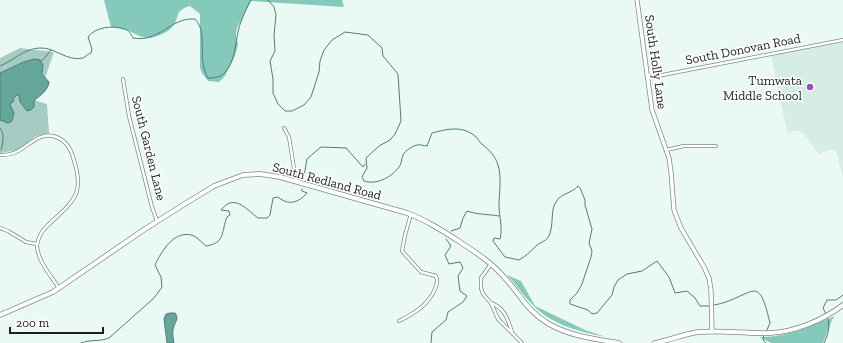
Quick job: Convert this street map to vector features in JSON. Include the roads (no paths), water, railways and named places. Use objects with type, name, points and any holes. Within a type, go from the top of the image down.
[{"type":"main road","name":"South Redland Road","points":[[0,315],[42,298],[59,288],[157,221],[214,186],[239,176],[249,174],[266,174],[296,181],[411,214],[438,228],[491,264],[504,277],[528,307],[546,322],[572,334],[619,343]]},
{"type":"main road","points":[[655,343],[690,333],[774,333],[794,329],[843,305]]},
{"type":"street","name":"South Holly Lane","points":[[637,0],[653,115],[671,168],[676,217],[685,236],[707,272],[711,290],[712,332]]},
{"type":"street","name":"South Donovan Road","points":[[647,78],[843,40]]},
{"type":"street","name":"South Garden Lane","points":[[123,79],[129,116],[157,221]]},
{"type":"street","points":[[284,128],[289,137],[296,181]]},
{"type":"street","points":[[0,154],[11,154],[17,152],[34,140],[48,136],[62,140],[67,144],[73,155],[78,177],[77,193],[70,204],[44,229],[37,244],[40,258],[59,288]]},
{"type":"street","points":[[666,150],[684,146],[716,146]]},
{"type":"street","points":[[399,321],[416,312],[426,304],[433,294],[437,283],[436,276],[421,272],[402,251],[411,214]]},
{"type":"street","points":[[0,228],[26,242],[37,244]]},
{"type":"street","points":[[491,264],[483,274],[481,283],[483,294],[491,303],[498,319],[522,343]]},
{"type":"street","points":[[491,303],[498,305],[505,313],[512,333]]},
{"type":"waterway","points":[[0,66],[24,52],[40,48],[45,48],[72,58],[83,58],[91,53],[92,49],[88,37],[95,31],[104,28],[115,27],[124,29],[129,31],[133,38],[142,39],[158,34],[172,25],[186,19],[195,19],[201,32],[203,62],[208,78],[217,77],[224,74],[232,61],[240,26],[251,0]]},
{"type":"waterway","points":[[268,0],[274,7],[276,15],[274,35],[275,51],[270,61],[273,79],[273,93],[278,104],[285,111],[292,111],[304,105],[311,97],[324,50],[332,40],[345,32],[368,35],[382,48],[383,56],[398,74],[401,121],[395,134],[390,140],[379,146],[366,158],[367,168],[362,177],[364,181],[373,182],[383,180],[388,177],[400,166],[404,153],[416,145],[427,146],[432,133],[449,129],[460,129],[466,131],[476,137],[495,158],[498,165],[500,175],[499,205],[501,231],[500,239],[494,238],[493,241],[505,257],[519,260],[547,239],[552,226],[554,205],[561,197],[578,186],[580,188],[585,200],[592,229],[589,243],[592,251],[582,284],[577,293],[570,300],[570,304],[588,310],[592,314],[597,313],[612,295],[618,280],[627,274],[642,271],[657,261],[669,277],[675,293],[687,291],[695,298],[700,306],[710,306]]},
{"type":"waterway","points":[[41,61],[51,50]]},
{"type":"waterway","points":[[0,128],[3,136],[1,150]]},
{"type":"waterway","points":[[304,176],[307,159],[321,147],[346,148],[363,167],[365,164]]},
{"type":"waterway","points":[[81,343],[109,338],[154,298],[162,287],[161,277],[155,265],[165,248],[175,238],[187,234],[196,237],[206,246],[212,244],[217,242],[222,236],[225,222],[227,217],[230,215],[229,211],[221,210],[226,205],[231,203],[240,204],[258,218],[267,218],[270,215],[273,198],[278,197],[286,202],[297,201],[307,193],[302,191],[302,189]]},
{"type":"waterway","points":[[451,231],[460,228],[467,211],[499,216]]},
{"type":"waterway","points":[[431,343],[432,332],[446,320],[448,312],[463,302],[467,296],[460,291],[458,276],[463,268],[460,262],[449,264],[445,255],[451,246],[446,239]]},
{"type":"waterway","points":[[714,305],[727,302],[751,291],[757,292],[762,297],[770,323],[766,332]]},
{"type":"waterway","points":[[826,314],[823,308],[827,300],[836,300],[843,295]]},
{"type":"waterway","points":[[824,343],[827,337],[829,324],[827,317]]},
{"type":"waterway","points":[[764,334],[763,340],[766,343]]},
{"type":"place","name":"Tumwata Middle School","points":[[810,87]]}]
